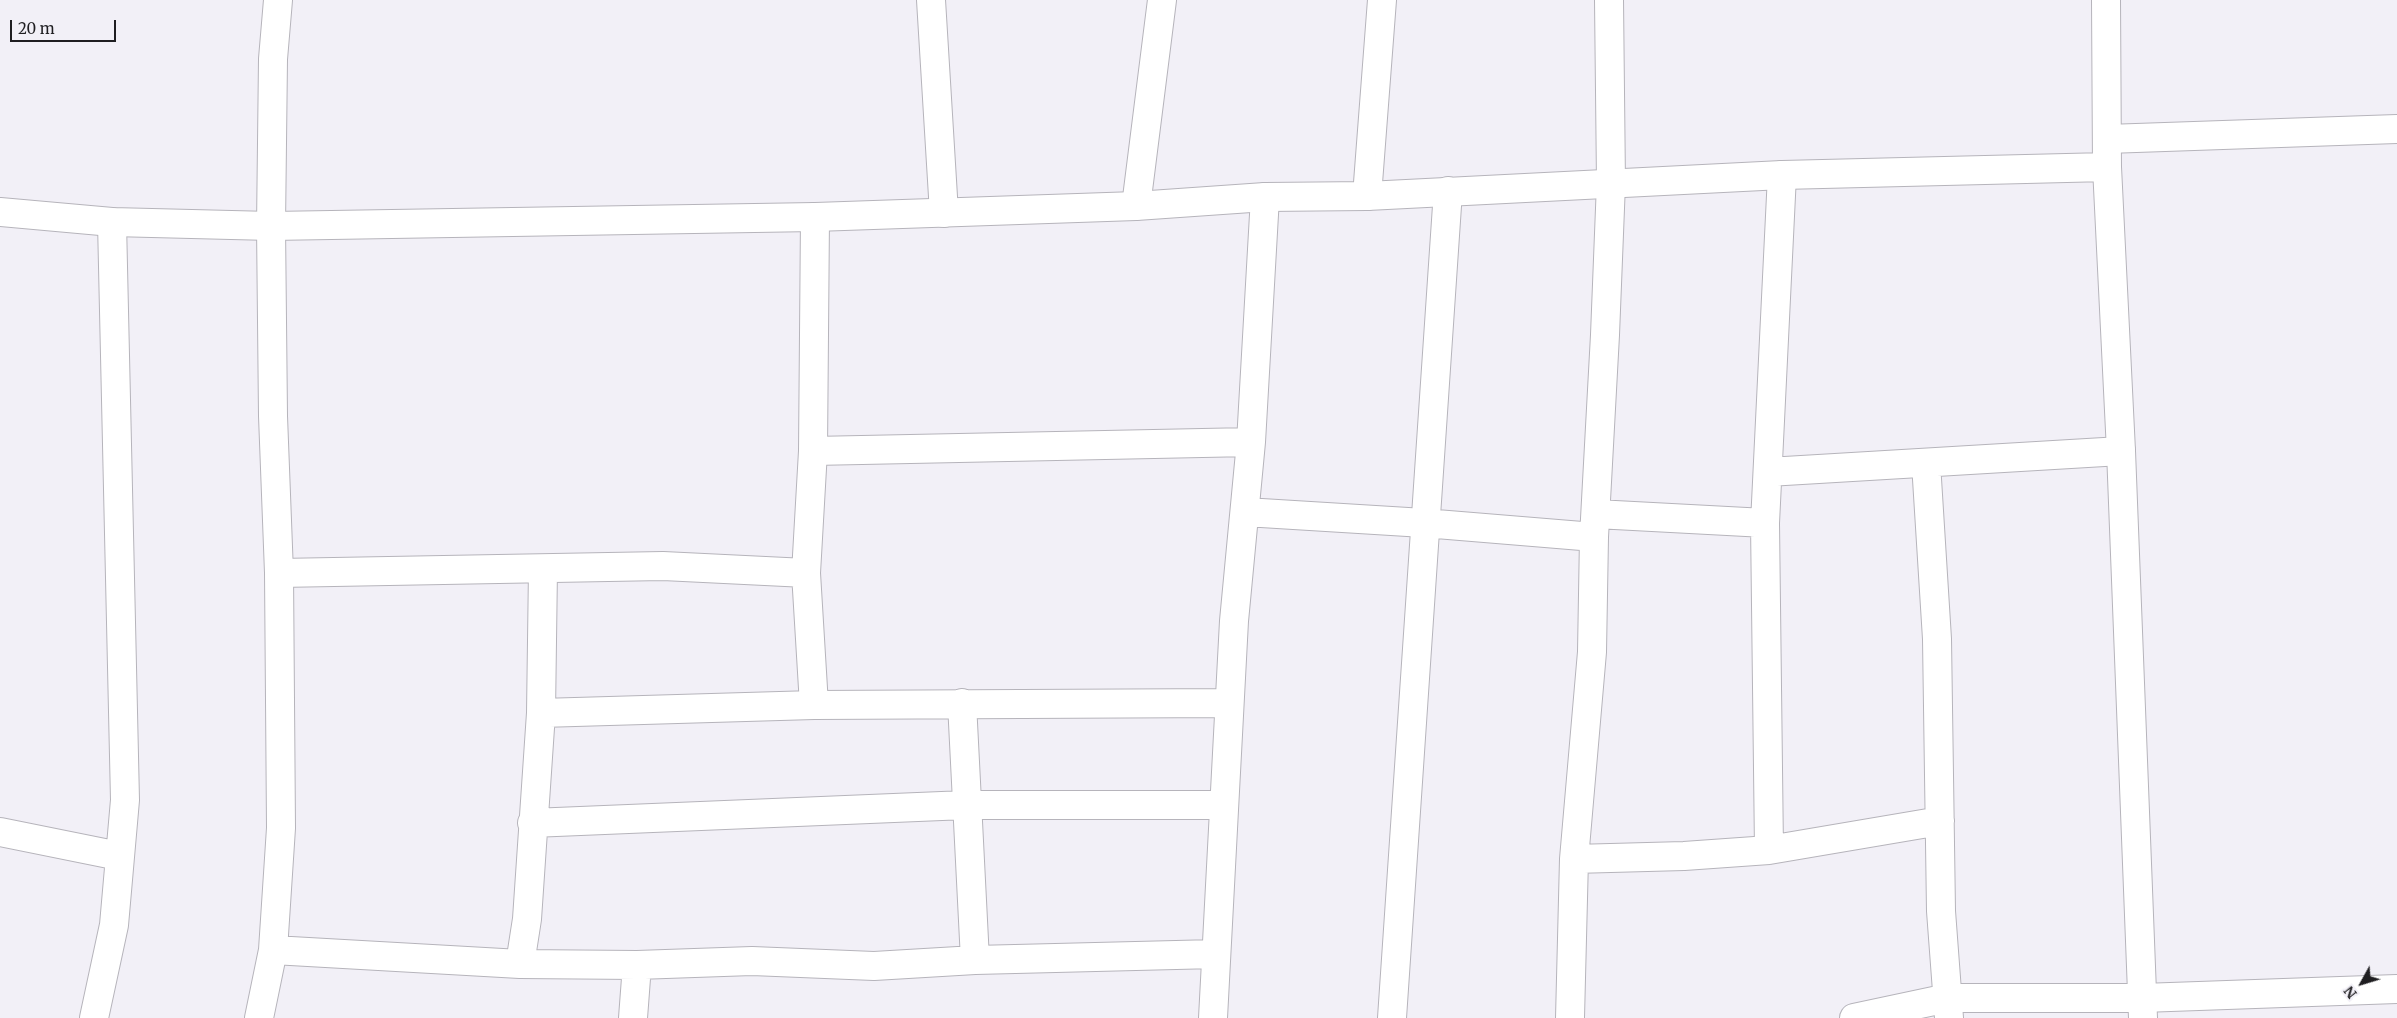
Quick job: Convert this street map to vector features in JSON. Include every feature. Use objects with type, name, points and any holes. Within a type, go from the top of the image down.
[{"type":"street","points":[[258,1018],[272,950],[281,828],[279,573],[271,226],[273,59],[278,0]]},
{"type":"street","points":[[931,0],[944,213]]},
{"type":"street","points":[[1136,206],[1162,0]]},
{"type":"street","points":[[1367,196],[1382,0]]},
{"type":"street","points":[[1570,1018],[1574,859],[1592,652],[1595,526],[1611,183],[1609,0]]},
{"type":"street","points":[[2106,0],[2107,167],[2121,451],[2143,1008]]},
{"type":"street","points":[[2107,139],[2397,129]]},
{"type":"street","points":[[0,212],[112,222],[271,226],[815,217],[1136,206],[1265,197],[1367,196],[1782,175],[2107,167]]},
{"type":"street","points":[[1769,850],[1765,522],[1782,175]]},
{"type":"street","points":[[1392,1018],[1424,523],[1439,345],[1448,191]]},
{"type":"street","points":[[1213,1018],[1234,621],[1251,442],[1265,197]]},
{"type":"street","points":[[814,705],[806,573],[813,451],[815,217]]},
{"type":"street","points":[[94,1018],[114,924],[125,800],[112,222]]},
{"type":"street","points":[[813,451],[1251,442]]},
{"type":"street","points":[[1768,472],[2121,451]]},
{"type":"street","points":[[1926,463],[1937,638],[1942,910],[1949,1008]]},
{"type":"street","points":[[1245,512],[1424,523],[1595,526],[1765,522]]},
{"type":"street","points":[[279,573],[663,566],[806,573]]},
{"type":"street","points":[[520,964],[527,919],[532,823],[541,713],[543,569]]},
{"type":"street","points":[[962,703],[975,960]]},
{"type":"street","points":[[541,713],[814,705],[1229,703]]},
{"type":"street","points":[[532,823],[966,805],[1223,805]]},
{"type":"street","points":[[1574,859],[1684,856],[1769,850],[1940,821]]},
{"type":"street","points":[[0,832],[119,856]]},
{"type":"street","points":[[272,950],[520,964],[638,965],[752,961],[874,966],[975,960],[1216,954]]},
{"type":"street","points":[[633,1018],[638,965]]},
{"type":"street","points":[[1854,1018],[1949,1008],[2143,1008],[2397,989]]}]
